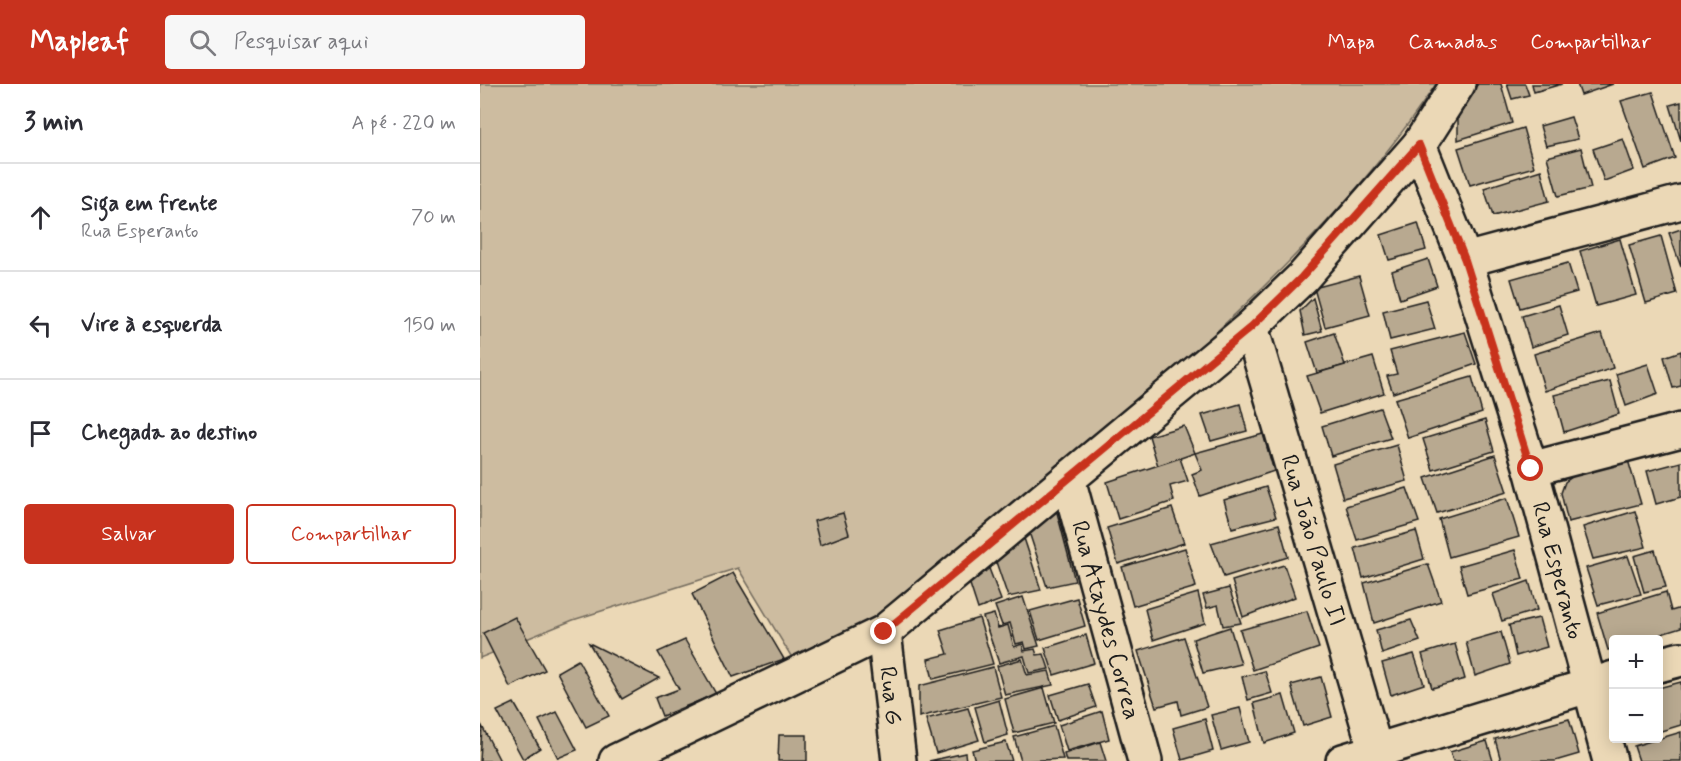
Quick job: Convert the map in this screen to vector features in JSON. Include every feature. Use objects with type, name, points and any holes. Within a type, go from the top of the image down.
[{"type":"street","points":[[616,761],[884,632],[1251,327],[1302,277],[1419,145],[1458,84]]},
{"type":"street","name":"Rua Esperanto","points":[[1419,145],[1465,260],[1601,681],[1610,761]]},
{"type":"street","points":[[1465,260],[1681,202]]},
{"type":"street","name":"Rua João Paulo II","points":[[1251,327],[1376,752]]},
{"type":"street","points":[[1531,469],[1681,430]]},
{"type":"street","name":"Rua Ataydes Correa","points":[[1068,479],[1145,761]]},
{"type":"street","name":"Rua G","points":[[884,632],[898,761]]},
{"type":"street","points":[[1663,664],[1681,659]]},
{"type":"street","points":[[1343,761],[1601,681]]},
{"type":"shaded area","points":[[480,84],[1436,84],[1384,156],[1326,223],[1200,347],[889,612],[794,661],[738,568],[573,620],[480,658]]},
{"type":"building","points":[[1478,84],[1501,84],[1512,123],[1458,140],[1458,108]]},
{"type":"building","points":[[1507,84],[1525,84],[1529,95],[1512,99]]},
{"type":"building","points":[[1532,84],[1562,84],[1534,92]]},
{"type":"building","points":[[1577,84],[1613,84],[1581,95]]},
{"type":"building","points":[[1653,92],[1675,158],[1645,169],[1621,101]]},
{"type":"building","points":[[1681,102],[1681,141],[1670,105]]},
{"type":"building","points":[[1571,117],[1578,139],[1546,146],[1540,126]]},
{"type":"building","points":[[1523,128],[1534,167],[1470,185],[1458,148]]},
{"type":"building","points":[[1623,139],[1634,170],[1604,181],[1593,149]]},
{"type":"building","points":[[1581,148],[1591,188],[1558,196],[1547,157]]},
{"type":"building","points":[[1541,170],[1549,201],[1493,216],[1484,188]]},
{"type":"building","points":[[1418,223],[1426,250],[1389,260],[1381,235]]},
{"type":"building","points":[[1681,229],[1681,267],[1669,233]]},
{"type":"building","points":[[1661,236],[1677,294],[1646,303],[1629,245]]},
{"type":"building","points":[[1620,239],[1636,295],[1596,306],[1580,251]]},
{"type":"building","points":[[1428,259],[1437,286],[1400,299],[1392,271]]},
{"type":"building","points":[[1568,263],[1577,292],[1520,308],[1511,279]]},
{"type":"building","points":[[1359,276],[1370,315],[1325,327],[1314,288]]},
{"type":"building","points":[[1313,298],[1322,331],[1305,335],[1300,311]]},
{"type":"building","points":[[1426,300],[1435,329],[1390,340],[1383,311]]},
{"type":"building","points":[[1559,305],[1568,335],[1531,347],[1522,316]]},
{"type":"building","points":[[1465,332],[1476,364],[1393,393],[1387,376],[1397,374],[1390,351]]},
{"type":"building","points":[[1334,333],[1345,365],[1317,373],[1307,342]]},
{"type":"building","points":[[1602,333],[1613,368],[1545,391],[1534,354]]},
{"type":"building","points":[[1681,351],[1681,386],[1673,388],[1664,357]]},
{"type":"building","points":[[1373,357],[1384,393],[1320,413],[1307,376]]},
{"type":"building","points":[[1648,364],[1658,394],[1626,406],[1616,374]]},
{"type":"building","points":[[1472,377],[1482,413],[1408,438],[1395,399]]},
{"type":"building","points":[[1610,381],[1619,414],[1564,432],[1554,395]]},
{"type":"building","points":[[1240,404],[1247,431],[1211,441],[1202,415]]},
{"type":"building","points":[[1380,408],[1391,438],[1331,456],[1322,426]]},
{"type":"building","points":[[1485,420],[1494,451],[1433,470],[1423,439]]},
{"type":"building","points":[[1184,426],[1195,453],[1158,466],[1149,436]]},
{"type":"building","points":[[1263,434],[1274,471],[1200,496],[1192,474],[1202,470],[1195,453]]},
{"type":"building","points":[[1397,445],[1407,481],[1343,498],[1333,464]]},
{"type":"building","points":[[1495,455],[1507,492],[1437,513],[1425,478]]},
{"type":"building","points":[[1180,458],[1188,481],[1170,486],[1174,501],[1118,519],[1107,482]]},
{"type":"building","points":[[1628,460],[1641,504],[1568,522],[1561,493],[1565,482],[1575,475]]},
{"type":"building","points":[[1681,462],[1681,497],[1656,504],[1647,471]]},
{"type":"building","points":[[1266,487],[1276,517],[1232,528],[1224,500]]},
{"type":"building","points":[[1407,488],[1419,522],[1357,540],[1346,506]]},
{"type":"building","points":[[1507,498],[1519,537],[1449,557],[1439,519]]},
{"type":"building","points":[[1055,505],[1075,581],[1047,587],[1027,526]]},
{"type":"building","points":[[1172,508],[1184,543],[1118,564],[1107,528]]},
{"type":"building","points":[[1635,511],[1646,547],[1593,559],[1583,527]]},
{"type":"building","points":[[843,513],[849,534],[820,545],[814,521]]},
{"type":"building","points":[[1279,524],[1288,557],[1224,577],[1211,543]]},
{"type":"building","points":[[1021,529],[1041,590],[1008,597],[993,553]]},
{"type":"building","points":[[1416,531],[1424,559],[1363,578],[1355,548]]},
{"type":"building","points":[[1185,548],[1196,587],[1133,606],[1122,567]]},
{"type":"building","points":[[1515,550],[1523,579],[1467,594],[1459,566]]},
{"type":"building","points":[[1655,550],[1666,587],[1644,592],[1634,556]]},
{"type":"building","points":[[1628,556],[1641,594],[1598,605],[1586,568]]},
{"type":"building","points":[[985,558],[1001,600],[978,609],[966,572]]},
{"type":"building","points":[[1428,564],[1441,601],[1374,623],[1364,583]]},
{"type":"building","points":[[1284,565],[1295,597],[1243,617],[1232,581]]},
{"type":"building","points":[[733,573],[784,659],[733,677],[692,594]]},
{"type":"building","points":[[1529,581],[1537,610],[1502,621],[1493,594]]},
{"type":"building","points":[[1229,588],[1241,623],[1223,626],[1218,605],[1207,608],[1203,595]]},
{"type":"building","points":[[1666,592],[1671,611],[1681,608],[1681,628],[1658,635],[1609,635],[1608,650],[1597,613]]},
{"type":"building","points":[[1198,593],[1205,623],[1153,640],[1145,609]]},
{"type":"building","points":[[1023,597],[1039,646],[1026,649],[1024,642],[1016,644],[1010,623],[1002,625],[995,606]]},
{"type":"building","points":[[1077,598],[1085,626],[1039,640],[1030,611]]},
{"type":"building","points":[[1307,611],[1319,648],[1253,670],[1240,630]]},
{"type":"building","points":[[994,614],[998,628],[1008,625],[1014,647],[1022,644],[1024,651],[1035,649],[1037,655],[1044,654],[1049,669],[1029,673],[1024,656],[999,663],[983,617]]},
{"type":"building","points":[[515,617],[545,670],[510,687],[483,633]]},
{"type":"building","points":[[979,618],[993,664],[933,679],[928,659],[948,654],[940,630]]},
{"type":"building","points":[[1539,618],[1547,647],[1516,656],[1509,625]]},
{"type":"building","points":[[1411,620],[1420,641],[1382,654],[1376,630]]},
{"type":"building","points":[[1230,627],[1241,664],[1203,673],[1193,639]]},
{"type":"building","points":[[1501,632],[1510,664],[1475,676],[1466,642]]},
{"type":"building","points":[[1086,635],[1094,663],[1054,675],[1045,648]]},
{"type":"building","points":[[1184,637],[1207,707],[1181,715],[1178,701],[1156,707],[1138,651]]},
{"type":"building","points":[[685,640],[716,694],[662,716],[655,698],[679,689],[658,652]]},
{"type":"building","points":[[589,643],[659,678],[622,699]]},
{"type":"building","points":[[1455,644],[1465,679],[1432,688],[1422,654]]},
{"type":"building","points":[[1414,654],[1424,684],[1391,695],[1382,663]]},
{"type":"building","points":[[1022,659],[1027,675],[1049,671],[1053,685],[1005,695],[997,666]]},
{"type":"building","points":[[578,660],[609,716],[586,727],[557,672]]},
{"type":"building","points":[[993,667],[1001,697],[919,717],[919,686]]},
{"type":"building","points":[[1265,671],[1272,693],[1248,700],[1242,677]]},
{"type":"building","points":[[1321,677],[1332,717],[1303,726],[1291,685]]},
{"type":"building","points":[[1681,682],[1681,725],[1663,730],[1663,689],[1663,687]]},
{"type":"building","points":[[1088,684],[1096,707],[1058,720],[1050,695]]},
{"type":"building","points":[[1044,688],[1054,723],[1014,733],[1005,699]]},
{"type":"building","points":[[1283,695],[1294,733],[1264,743],[1254,703]]},
{"type":"building","points":[[999,700],[1008,735],[985,742],[975,707]]},
{"type":"building","points":[[514,703],[540,748],[523,759],[497,711]]},
{"type":"building","points":[[968,708],[979,740],[936,753],[926,719]]},
{"type":"building","points":[[1240,708],[1249,742],[1221,750],[1211,715]]},
{"type":"building","points":[[1102,711],[1109,739],[1067,751],[1059,725]]},
{"type":"building","points":[[557,712],[577,750],[558,758],[539,720]]},
{"type":"building","points":[[1205,719],[1213,751],[1182,760],[1173,728]]},
{"type":"building","points":[[1569,719],[1579,754],[1555,761],[1501,761],[1495,739]]},
{"type":"building","points":[[482,726],[500,761],[480,761]]},
{"type":"building","points":[[1054,726],[1063,759],[1021,761],[1014,737]]},
{"type":"building","points":[[1681,732],[1681,761],[1639,761],[1634,746],[1644,743],[1663,743],[1663,737]]},
{"type":"building","points":[[779,735],[807,735],[807,761],[778,761]]},
{"type":"building","points":[[1487,741],[1493,761],[1453,761],[1450,752]]},
{"type":"building","points":[[1006,742],[1012,761],[975,761],[972,750]]},
{"type":"building","points":[[1100,742],[1106,761],[1066,761],[1064,754]]},
{"type":"building","points":[[965,753],[966,761],[929,761]]},
{"type":"route","points":[[884,632],[1251,327],[1302,277],[1419,145],[1465,260],[1531,469]]}]
